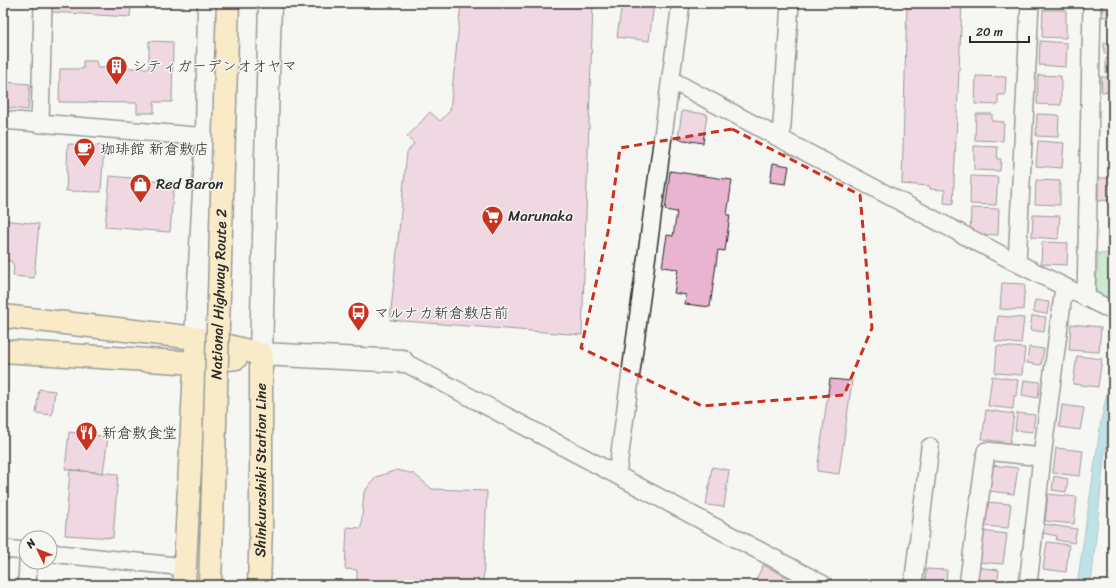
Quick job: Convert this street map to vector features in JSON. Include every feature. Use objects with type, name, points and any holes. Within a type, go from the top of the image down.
[{"type":"main road","name":"National Highway Route 2","points":[[210,585],[228,3]]},
{"type":"main road","points":[[3,316],[196,338],[261,354]]},
{"type":"main road","points":[[184,576],[196,363],[196,338]]},
{"type":"main road","points":[[3,351],[196,363],[261,354]]},
{"type":"main road","name":"Shinkurashiki Station Line","points":[[259,585],[262,528],[261,354]]},
{"type":"street","points":[[40,124],[43,3]]},
{"type":"street","points":[[196,338],[207,137],[209,3]]},
{"type":"street","points":[[270,3],[261,354],[402,361],[824,585]]},
{"type":"street","points":[[617,475],[681,3]]},
{"type":"street","points":[[781,139],[790,3]]},
{"type":"street","points":[[1017,263],[1030,3]]},
{"type":"street","points":[[1086,298],[1092,3]]},
{"type":"street","points":[[671,80],[1017,263],[1113,312]]},
{"type":"street","points":[[3,120],[207,137]]},
{"type":"street","points":[[1028,585],[1042,457],[1064,287]]},
{"type":"street","points":[[913,585],[930,447]]},
{"type":"street","points":[[968,585],[986,451],[1042,457]]},
{"type":"street","points":[[3,548],[18,550]]},
{"type":"street","points":[[58,554],[184,576]]},
{"type":"street","points":[[27,585],[28,570]]},
{"type":"highlighted area","points":[[732,129],[860,195],[872,328],[844,395],[702,406],[581,348],[608,232],[620,148]]},
{"type":"green space","points":[[1098,253],[1113,254],[1113,304],[1098,296],[1096,290]]},
{"type":"water","points":[[1113,364],[1113,412],[1104,458],[1091,585],[1077,585],[1101,421]]},
{"type":"building","points":[[53,3],[131,3],[130,17],[52,12]]},
{"type":"building","name":"Marunaka","points":[[461,3],[593,3],[582,335],[390,320],[407,152],[414,144],[407,137],[430,112],[440,121],[450,111]]},
{"type":"building","points":[[622,3],[654,3],[649,41],[617,37]]},
{"type":"building","points":[[907,3],[962,3],[953,204],[944,203],[945,190],[930,189],[930,186],[902,184]]},
{"type":"building","points":[[1102,3],[1113,3],[1113,16],[1102,17]]},
{"type":"building","points":[[3,5],[5,5],[4,43],[3,43]]},
{"type":"building","points":[[1043,10],[1066,10],[1066,38],[1042,37]]},
{"type":"building","name":"シティガーデンオオヤマ","points":[[149,41],[173,42],[172,102],[154,102],[154,113],[137,113],[137,103],[59,102],[60,69],[83,69],[83,61],[96,61],[98,68],[149,68]]},
{"type":"building","points":[[1040,41],[1067,43],[1066,67],[1039,65]]},
{"type":"building","points":[[1104,43],[1113,43],[1113,53],[1104,54]]},
{"type":"building","points":[[1106,58],[1113,58],[1113,73],[1106,73]]},
{"type":"building","points":[[1038,75],[1061,76],[1061,105],[1037,104]]},
{"type":"building","points":[[976,76],[1006,77],[1005,95],[998,95],[998,105],[975,104]]},
{"type":"building","points":[[1101,77],[1111,77],[1111,91],[1102,92]]},
{"type":"building","points":[[3,82],[30,84],[28,110],[3,107]]},
{"type":"building","points":[[682,111],[707,114],[703,143],[678,139]]},
{"type":"building","points":[[976,114],[992,114],[992,121],[1004,122],[1003,141],[975,140]]},
{"type":"building","points":[[1037,114],[1059,115],[1058,137],[1036,136]]},
{"type":"building","points":[[1038,141],[1064,143],[1062,168],[1036,166]]},
{"type":"building","name":"珈琲館 新倉敷店","points":[[68,144],[104,146],[101,192],[66,191]]},
{"type":"building","points":[[974,146],[998,147],[997,159],[1001,159],[1000,171],[974,170]]},
{"type":"building","points":[[773,163],[789,166],[786,184],[770,182]]},
{"type":"building","points":[[670,171],[732,180],[727,215],[730,215],[725,251],[718,250],[710,307],[685,304],[686,295],[674,293],[678,269],[662,267],[667,235],[673,236],[677,212],[665,210]]},
{"type":"building","name":"Red Baron","points":[[110,176],[174,182],[170,232],[105,227]]},
{"type":"building","points":[[971,176],[998,177],[996,205],[970,204]]},
{"type":"building","points":[[1098,178],[1110,178],[1110,200],[1098,201]]},
{"type":"building","points":[[1036,180],[1060,181],[1060,205],[1035,204]]},
{"type":"building","points":[[1112,185],[1113,210],[1111,210]]},
{"type":"building","points":[[971,208],[999,209],[998,235],[970,234]]},
{"type":"building","points":[[1033,215],[1060,216],[1058,239],[1032,237]]},
{"type":"building","points":[[3,220],[39,224],[34,278],[13,276],[14,266],[11,261],[3,260]]},
{"type":"building","points":[[1042,242],[1068,243],[1067,265],[1041,264]]},
{"type":"building","points":[[1002,283],[1025,284],[1023,310],[1000,309]]},
{"type":"building","points":[[1035,300],[1049,302],[1047,314],[1033,312]]},
{"type":"building","points":[[998,316],[1024,318],[1021,344],[995,341]]},
{"type":"building","points":[[1032,316],[1046,317],[1044,332],[1030,330]]},
{"type":"building","points":[[1071,324],[1101,327],[1099,352],[1069,350]]},
{"type":"building","points":[[997,346],[1025,348],[1022,375],[995,373]]},
{"type":"building","points":[[1029,347],[1044,349],[1041,365],[1027,363]]},
{"type":"building","points":[[1077,356],[1102,359],[1098,387],[1073,384]]},
{"type":"building","points":[[992,376],[1018,380],[1016,396],[1014,396],[1013,409],[988,406]]},
{"type":"building","points":[[830,379],[852,381],[839,474],[817,471]]},
{"type":"building","points":[[1024,380],[1040,382],[1038,398],[1022,395]]},
{"type":"building","points":[[39,389],[55,391],[52,415],[36,413]]},
{"type":"building","points":[[1062,405],[1084,408],[1080,430],[1059,427]]},
{"type":"building","points":[[986,410],[1014,414],[1010,443],[982,439]]},
{"type":"building","points":[[1017,413],[1035,415],[1033,432],[1015,430]]},
{"type":"building","name":"新倉敷食堂","points":[[69,432],[108,437],[103,473],[65,469]]},
{"type":"building","points":[[1056,448],[1083,451],[1080,476],[1053,473]]},
{"type":"building","points":[[992,465],[1018,468],[1014,494],[989,491]]},
{"type":"building","points":[[712,467],[729,470],[724,507],[706,505]]},
{"type":"building","points":[[70,470],[118,474],[113,538],[65,535]]},
{"type":"building","points":[[397,470],[414,474],[432,489],[487,491],[483,585],[357,585],[357,570],[345,569],[347,527],[361,528],[364,492],[376,477]]},
{"type":"building","points":[[1054,476],[1068,479],[1066,492],[1052,490]]},
{"type":"building","points":[[1048,494],[1077,497],[1074,524],[1045,521]]},
{"type":"building","points":[[986,502],[1011,504],[1008,528],[984,526]]},
{"type":"building","points":[[1044,524],[1077,529],[1074,543],[1056,540],[1057,536],[1042,533]]},
{"type":"building","points":[[981,531],[1007,534],[1003,564],[978,562]]},
{"type":"building","points":[[1047,542],[1069,545],[1066,572],[1043,569]]},
{"type":"building","points":[[763,565],[789,578],[786,585],[760,585],[755,582]]},
{"type":"building","points":[[976,567],[999,570],[997,585],[974,585]]},
{"type":"building","points":[[926,569],[947,570],[946,585],[925,585]]},
{"type":"place","name":"シティガーデンオオヤマ","points":[[116,86]]},
{"type":"place","name":"珈琲館 新倉敷店","points":[[85,168]]},
{"type":"place","name":"Red Baron","points":[[140,204]]},
{"type":"place","name":"Marunaka","points":[[492,236]]},
{"type":"place","name":"マルナカ新倉敷店前","points":[[358,332]]},
{"type":"place","name":"新倉敷食堂","points":[[86,452]]}]
